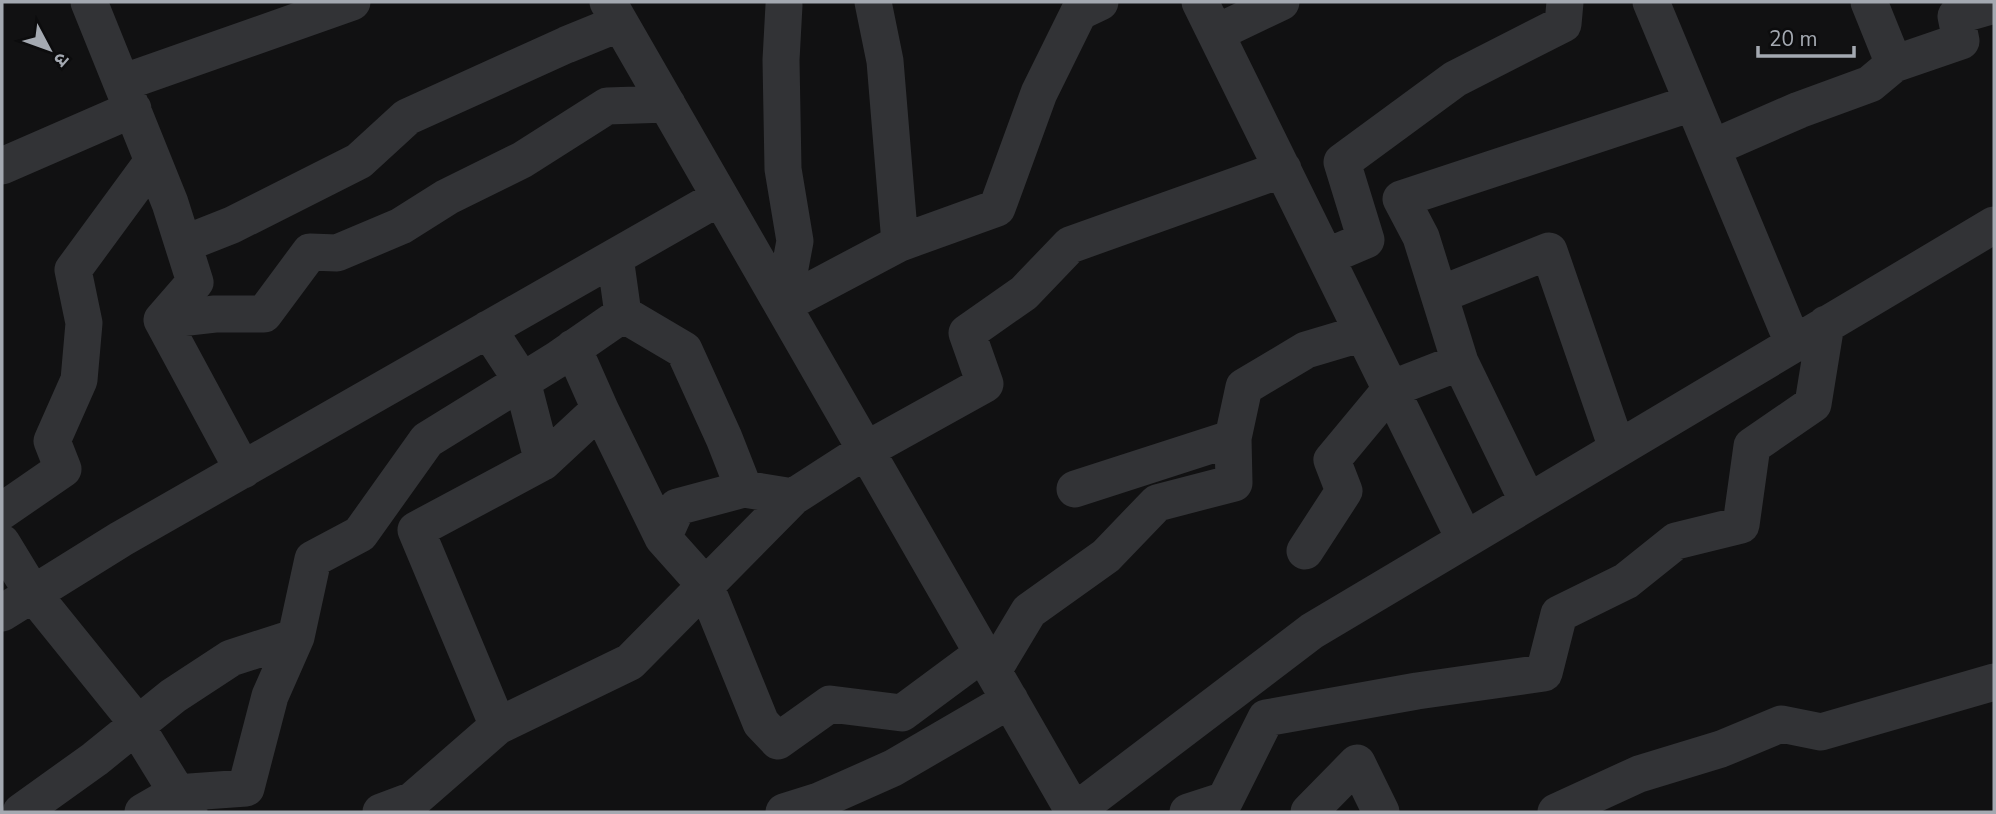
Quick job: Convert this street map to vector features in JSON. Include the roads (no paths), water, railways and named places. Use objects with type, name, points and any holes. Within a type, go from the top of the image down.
[{"type":"street","points":[[89,2],[170,203],[195,282],[162,320]]},
{"type":"street","points":[[2,166],[127,96],[352,2]]},
{"type":"street","points":[[873,2],[885,61],[900,243]]},
{"type":"street","points":[[783,305],[900,243],[997,208],[1039,93],[1079,12],[1100,2]]},
{"type":"street","points":[[1281,2],[1208,18],[1465,540]]},
{"type":"street","points":[[1326,257],[1366,240],[1342,162],[1455,79],[1563,24],[1565,2]]},
{"type":"street","points":[[1651,2],[1793,343]]},
{"type":"street","points":[[1869,2],[1894,64]]},
{"type":"street","points":[[783,305],[795,241],[783,169],[781,60],[784,5]]},
{"type":"street","points":[[1712,148],[1799,110],[1870,84],[1894,64],[1961,41],[1956,16],[1994,5]]},
{"type":"street","points":[[184,244],[232,225],[359,161],[407,117],[554,51],[614,12],[1074,812],[1312,631],[1994,225]]},
{"type":"street","points":[[1528,502],[1460,362],[1421,237],[1401,199],[1692,103]]},
{"type":"street","points":[[162,320],[215,314],[264,314],[310,252],[337,253],[401,226],[447,197],[522,160],[607,106],[667,104]]},
{"type":"street","points":[[2,511],[63,469],[52,441],[79,380],[83,323],[73,270],[153,161]]},
{"type":"street","points":[[381,812],[413,800],[498,726],[630,662],[793,497],[866,450],[985,384],[967,333],[1024,293],[1070,245],[1283,169]]},
{"type":"street","points":[[2,613],[121,539],[720,197]]},
{"type":"street","points":[[1439,295],[1549,251],[1617,448]]},
{"type":"street","points":[[615,257],[623,314]]},
{"type":"street","points":[[144,812],[246,788],[270,696],[296,637],[313,559],[360,534],[427,440],[623,314]]},
{"type":"street","points":[[623,314],[684,350],[744,488]]},
{"type":"street","points":[[162,320],[243,470]]},
{"type":"street","points":[[1188,812],[1225,800],[1266,718],[1417,691],[1544,673],[1559,614],[1626,581],[1676,541],[1741,525],[1752,446],[1813,404],[1825,324]]},
{"type":"street","points":[[488,329],[522,381],[543,463]]},
{"type":"street","points":[[784,812],[819,801],[893,768],[995,675],[1029,611],[1107,556],[1157,503],[1234,483],[1233,438],[1244,387],[1306,350],[1363,333]]},
{"type":"street","points":[[573,348],[663,538],[705,585],[761,723],[778,741],[830,704],[902,713],[995,675]]},
{"type":"street","points":[[1305,551],[1344,491],[1332,460],[1391,389],[1460,362]]},
{"type":"street","points":[[498,726],[416,530],[543,463],[600,409]]},
{"type":"street","points":[[1075,489],[1233,438]]},
{"type":"street","points":[[663,538],[677,507],[744,488],[793,497]]},
{"type":"street","points":[[2,543],[33,594],[138,724],[136,726],[182,802]]},
{"type":"street","points":[[21,812],[173,696],[231,658],[296,637]]},
{"type":"street","points":[[1556,812],[1639,774],[1721,749],[1781,724],[1821,732],[1994,682]]},
{"type":"street","points":[[1309,812],[1357,763],[1381,812]]}]
